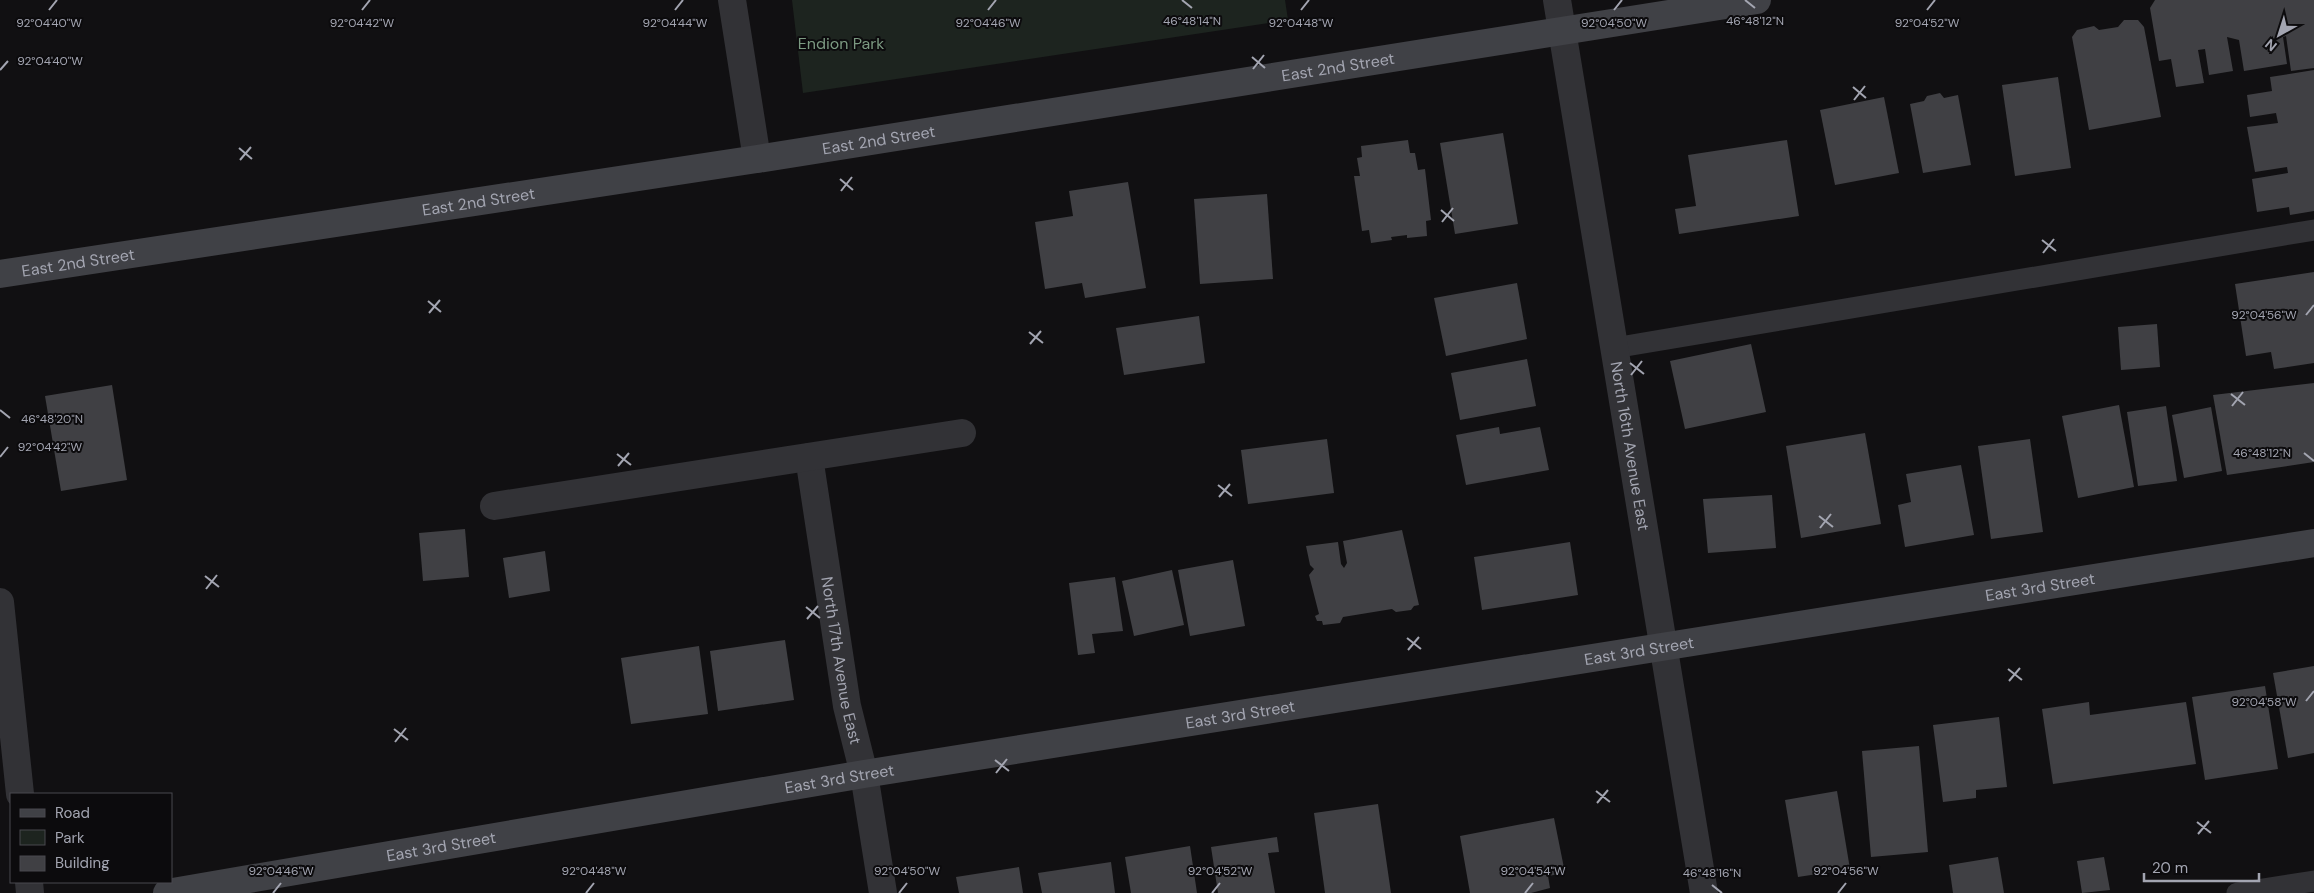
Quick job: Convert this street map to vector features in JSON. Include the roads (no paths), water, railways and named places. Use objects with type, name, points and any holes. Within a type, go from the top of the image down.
[{"type":"street","points":[[732,0],[757,159]]},
{"type":"street","name":"North 16th Avenue East","points":[[1557,0],[1704,893]]},
{"type":"street","name":"East 2nd Street","points":[[0,274],[757,159],[1757,0]]},
{"type":"street","points":[[494,506],[962,433]]},
{"type":"street","name":"North 17th Avenue East","points":[[809,457],[847,706],[864,774],[883,893]]},
{"type":"street","name":"East 3rd Street","points":[[167,893],[864,774],[2314,543]]},
{"type":"street","points":[[0,602],[20,793]]},
{"type":"lane","points":[[1614,348],[2314,230]]},
{"type":"lane","points":[[2237,893],[2314,881]]},
{"type":"park label","name":"Endion Park","points":[[841,43]]}]
